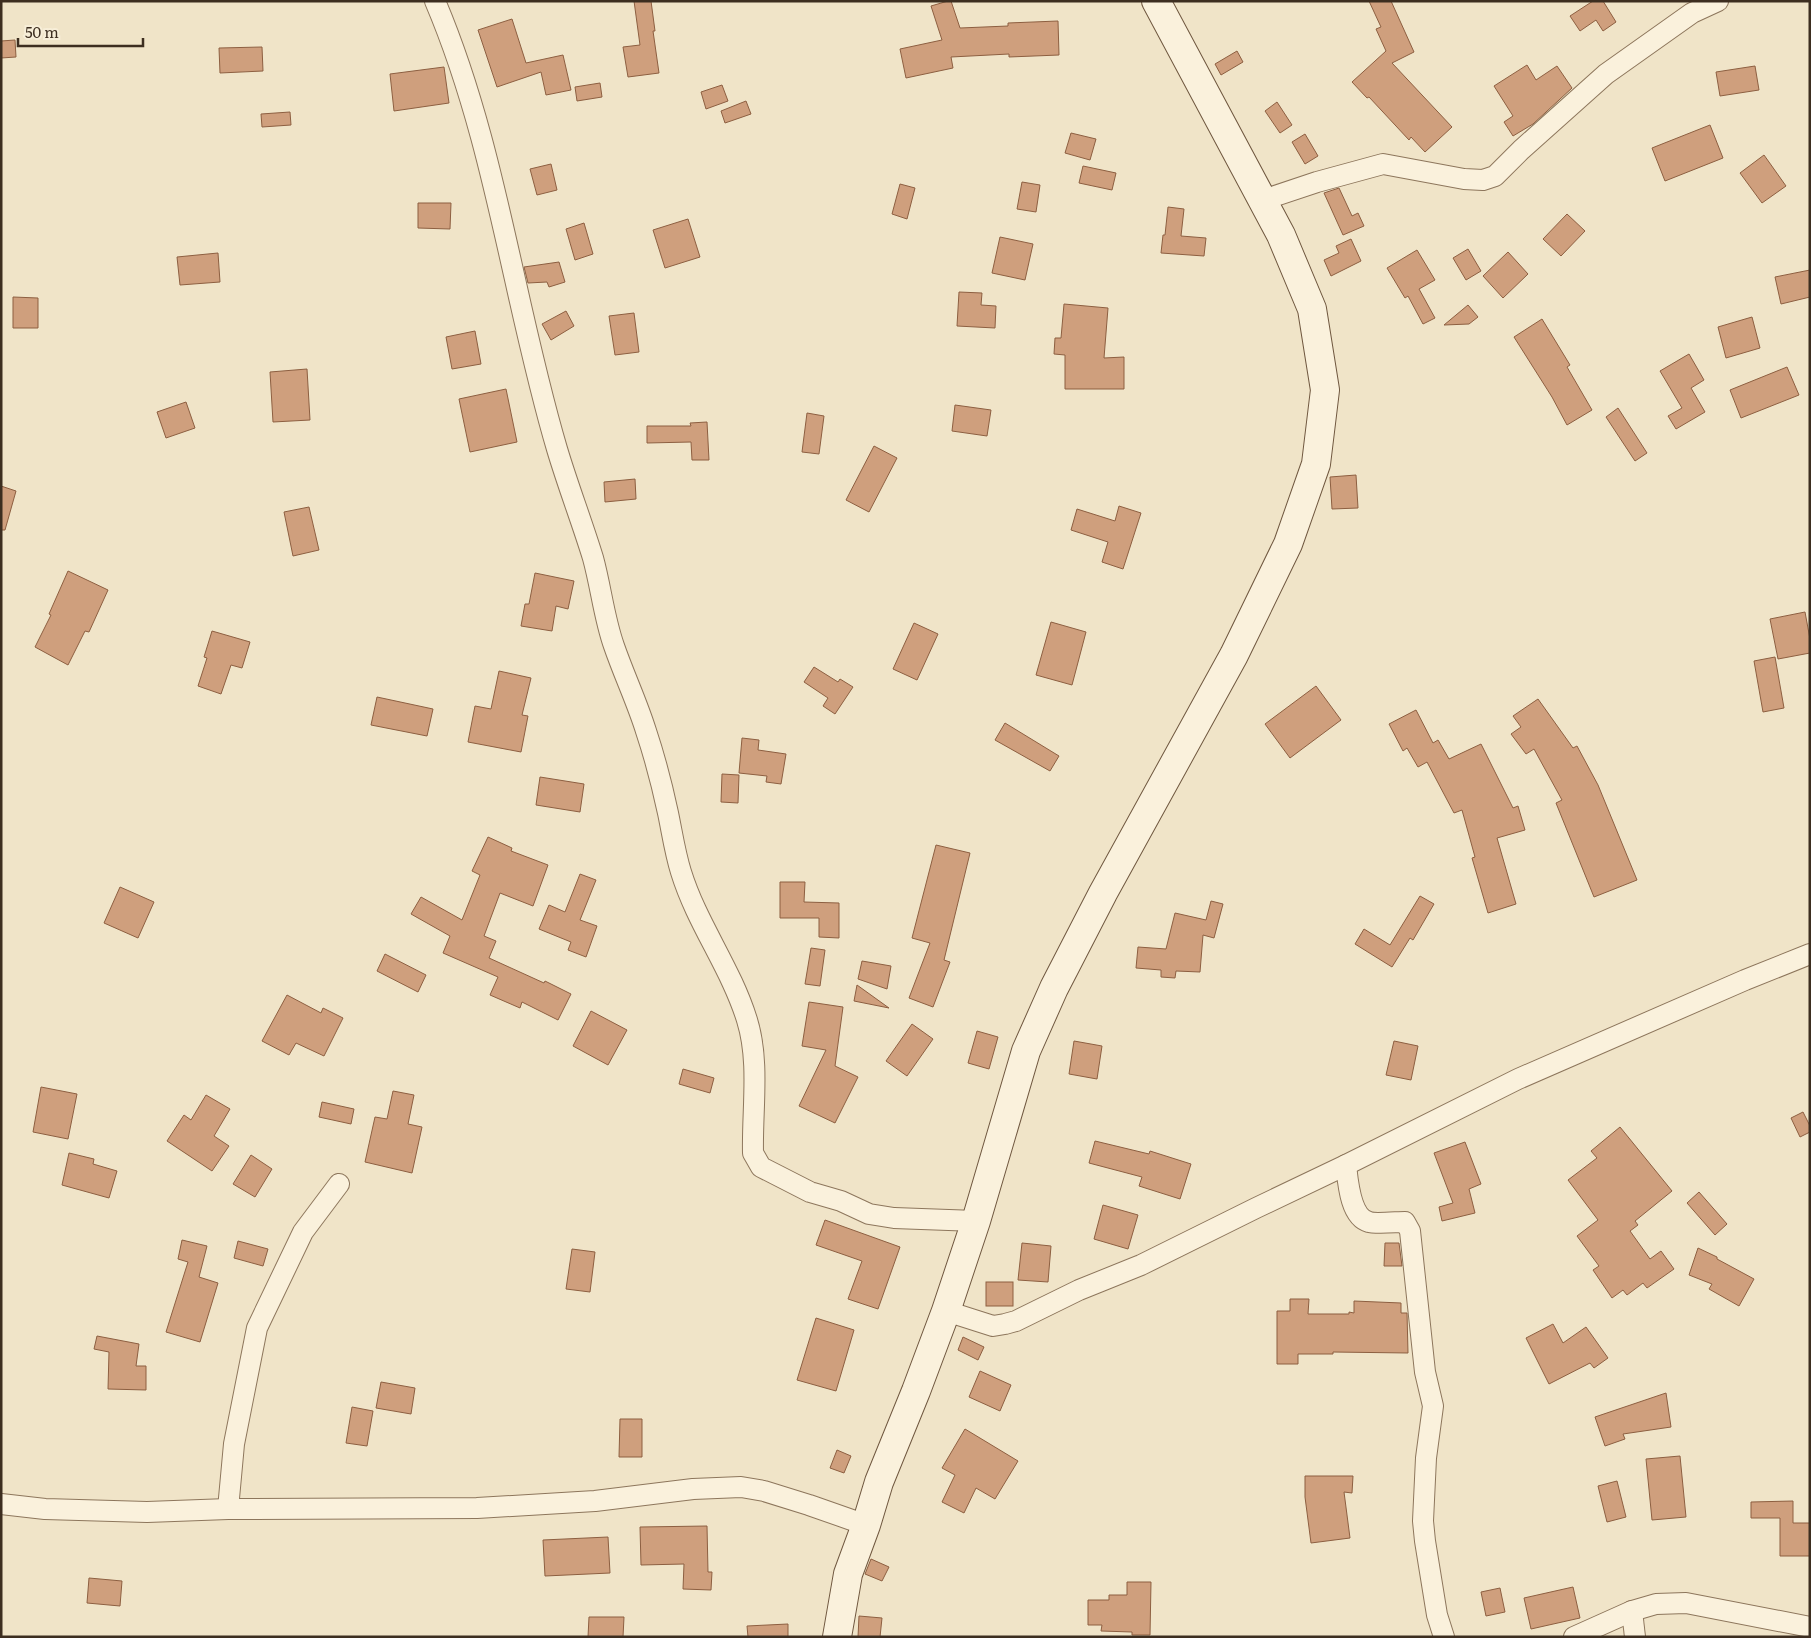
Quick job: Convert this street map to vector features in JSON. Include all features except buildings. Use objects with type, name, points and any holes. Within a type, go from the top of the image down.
[{"type":"main road","points":[[837,1637],[848,1574],[879,1482],[946,1311],[976,1221],[1026,1051],[1054,988],[1154,798],[1234,655],[1288,544],[1316,464],[1325,390],[1312,309],[1281,235],[1156,1]]},
{"type":"street","points":[[434,1],[453,44],[473,108],[506,238],[532,358],[557,451],[593,559],[613,644],[632,689],[646,732],[664,796],[680,871],[703,928],[731,981],[747,1021],[754,1055],[753,1153],[761,1167],[810,1192],[841,1201],[869,1214],[894,1218],[976,1221]]},
{"type":"street","points":[[1263,200],[1317,182],[1383,164],[1464,179],[1484,180],[1495,176],[1521,150],[1606,74],[1692,13],[1718,1]]},
{"type":"street","points":[[946,1311],[993,1326],[1016,1320],[1079,1290],[1140,1265],[1346,1166],[1518,1079],[1745,980],[1810,954]]},
{"type":"street","points":[[1346,1166],[1351,1196],[1357,1214],[1369,1222],[1405,1222],[1410,1231],[1425,1372],[1433,1406],[1426,1458],[1424,1541],[1437,1615],[1444,1637]]},
{"type":"street","points":[[228,1509],[234,1444],[257,1328],[303,1232],[339,1184]]},
{"type":"street","points":[[1,1504],[45,1509],[148,1512],[228,1509],[477,1508],[595,1501],[693,1489],[741,1487],[764,1491],[809,1504],[866,1525]]},
{"type":"street","points":[[1574,1637],[1632,1611],[1656,1604],[1686,1603],[1810,1628]]},
{"type":"street","points":[[1632,1611],[1635,1637]]}]
